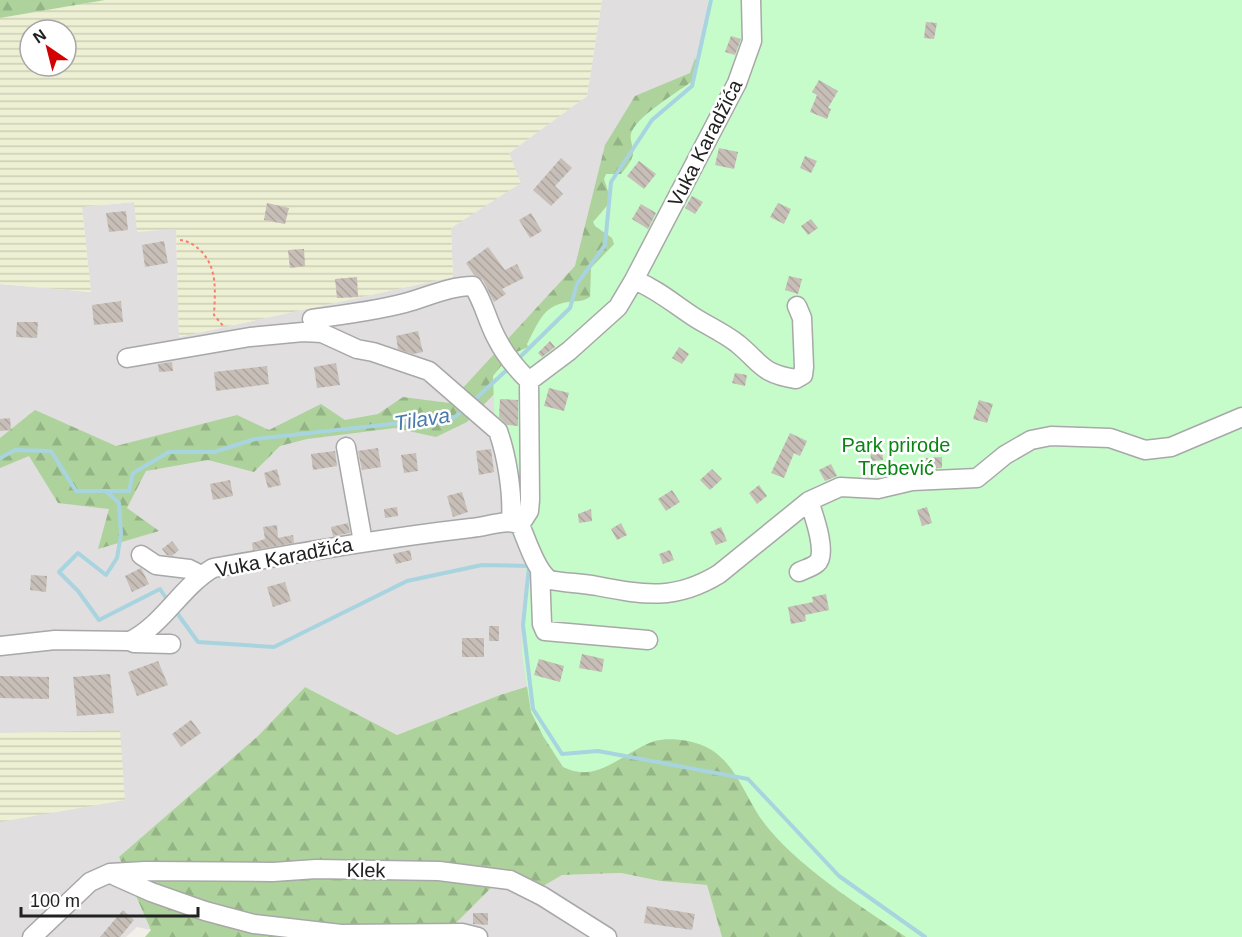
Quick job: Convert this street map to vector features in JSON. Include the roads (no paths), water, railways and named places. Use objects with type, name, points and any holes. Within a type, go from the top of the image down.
[{"type":"street","name":"Vuka Karadžića","points":[[529,381],[569,351],[618,307],[634,280],[737,84],[752,41],[751,0]]},
{"type":"street","points":[[634,280],[650,286],[694,317],[721,332],[738,344],[763,369],[778,376],[796,379],[803,375],[804,367],[802,318],[797,306]]},
{"type":"street","points":[[312,319],[352,315],[462,286],[473,286],[479,295],[496,338],[512,363],[529,381],[529,511],[516,523]]},
{"type":"street","points":[[127,357],[250,337],[303,332],[322,333],[357,349],[373,352],[429,371],[498,430],[516,523],[544,577],[550,580],[650,595],[685,590],[704,583],[719,574],[809,501],[840,487],[878,489],[912,481],[977,478],[1005,455],[1031,440],[1051,435],[1110,438],[1144,450],[1171,447],[1242,417]]},
{"type":"street","points":[[346,447],[363,542]]},
{"type":"street","points":[[799,572],[818,563],[821,557],[817,526],[809,501]]},
{"type":"street","name":"Vuka Karadžića","points":[[130,641],[139,637],[154,624],[201,575],[213,568],[363,542],[516,523]]},
{"type":"street","points":[[141,555],[156,565],[189,569],[201,575]]},
{"type":"street","points":[[540,570],[542,624],[545,631],[648,640]]},
{"type":"street","points":[[0,646],[55,640],[171,644]]},
{"type":"street","name":"Klek","points":[[32,937],[90,882],[110,873],[273,872],[316,869],[439,871],[510,880],[542,896],[607,937]]},
{"type":"street","points":[[110,873],[151,892],[205,911],[254,924],[341,934],[462,933],[478,937]]},
{"type":"waterway","name":"Tilava","points":[[517,360],[570,308],[577,284],[605,245],[611,182],[652,120],[692,86],[711,0]]},
{"type":"waterway","name":"Tilava","points":[[473,401],[509,368]]},
{"type":"waterway","name":"Tilava","points":[[0,458],[15,450],[51,451],[76,491],[129,491],[133,473],[169,452],[214,452],[255,439],[455,417],[465,408]]},
{"type":"waterway","points":[[106,491],[119,503],[121,534],[117,558],[106,575],[78,553],[59,572],[78,591],[99,620],[160,589],[166,598]]},
{"type":"waterway","points":[[177,613],[198,642],[274,647],[407,581],[482,565],[529,566],[523,625],[533,709],[562,754],[598,751],[748,779],[839,876],[925,937]]},
{"type":"park label","name":"Park prirode Trebević","points":[[896,456]]}]
